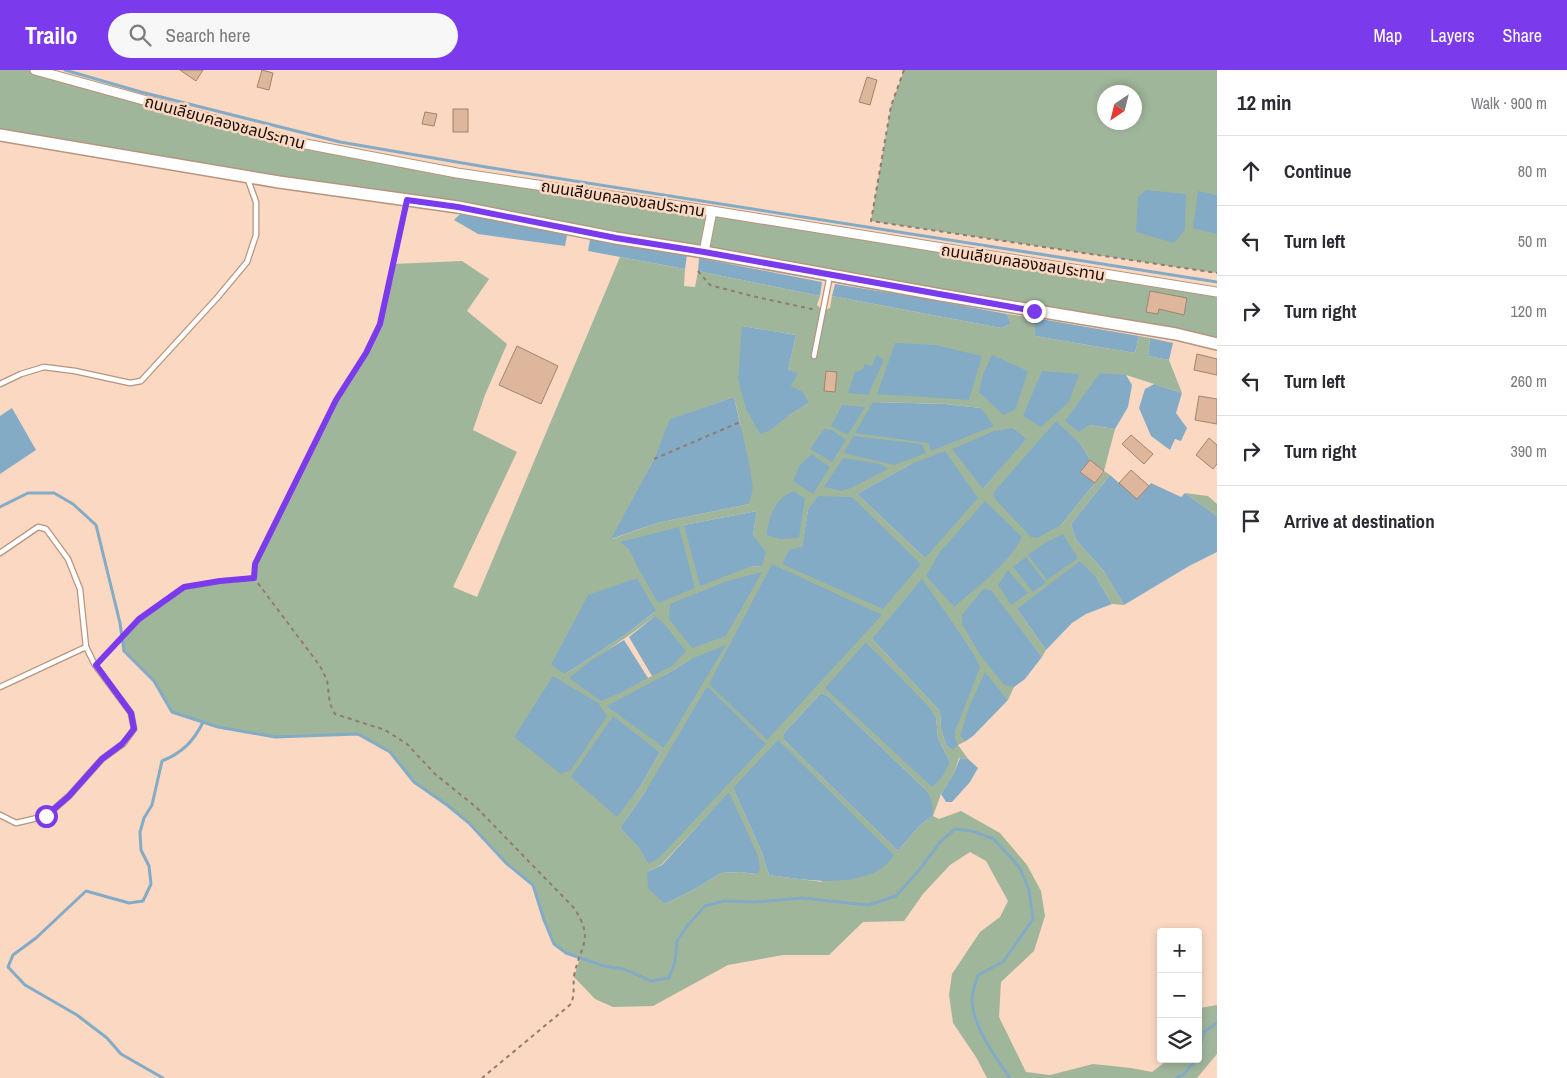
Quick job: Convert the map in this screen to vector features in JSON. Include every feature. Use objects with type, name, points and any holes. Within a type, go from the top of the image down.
[{"type":"street","name":"ถนนเลียบคลองชลประทาน","points":[[35,70],[295,142],[457,173],[712,211],[1217,292]]},
{"type":"street","points":[[0,135],[246,176],[468,209],[616,238],[1176,334],[1217,344]]},
{"type":"street","points":[[704,252],[712,211]]},
{"type":"lane","points":[[0,384],[21,374],[44,367],[75,371],[130,384],[141,381],[217,298],[247,262],[256,235],[256,202],[246,176]]},
{"type":"lane","points":[[814,356],[831,274]]},
{"type":"lane","points":[[0,553],[38,527],[46,529],[68,559],[80,589],[86,647],[96,665],[131,713],[134,729],[122,744],[102,759],[69,796],[46,816],[16,823],[0,815]]},
{"type":"lane","points":[[0,687],[86,647]]},
{"type":"path","points":[[904,70],[891,106],[871,221],[1217,273]]},
{"type":"path","points":[[407,200],[380,324],[366,353],[336,400],[327,418],[255,564],[254,578],[320,666],[327,680],[330,704],[335,714],[385,730],[407,744],[435,774],[476,807],[574,908],[582,921],[585,935],[584,944],[574,977],[572,1004],[482,1078]]},
{"type":"path","points":[[698,270],[710,285],[823,312]]},
{"type":"path","points":[[654,459],[740,422]]},
{"type":"path","points":[[96,665],[139,619],[184,587],[254,578]]},
{"type":"green space","points":[[0,70],[35,70],[295,142],[711,211],[707,247],[0,135]]},
{"type":"green space","points":[[904,70],[1217,70],[1217,273],[871,221],[891,106]]},
{"type":"green space","points":[[712,211],[1217,292],[1217,344],[837,274],[709,247]]},
{"type":"green space","points":[[620,257],[685,269],[684,286],[695,287],[698,271],[820,296],[817,305],[823,311],[830,308],[832,296],[1001,328],[1011,324],[1007,314],[1035,318],[1035,336],[1135,353],[1139,336],[1150,338],[1148,356],[1169,360],[1182,393],[1126,375],[1089,425],[1115,429],[1104,471],[1110,475],[1071,524],[1076,540],[1103,570],[1124,605],[1112,604],[1096,577],[1017,609],[1046,650],[1042,657],[991,591],[1004,684],[1014,687],[1008,700],[985,673],[961,735],[966,741],[958,745],[968,759],[959,758],[954,773],[941,794],[933,816],[939,819],[961,811],[1000,833],[1027,865],[1041,891],[1045,916],[1034,951],[1001,982],[999,1017],[1026,1072],[1050,1075],[1093,1064],[1152,1072],[1164,1063],[1202,1063],[1202,1008],[1217,1005],[1217,1054],[1197,1078],[987,1078],[976,1057],[953,1023],[949,995],[952,974],[980,932],[1000,917],[1008,901],[986,861],[970,852],[950,865],[923,894],[904,921],[863,922],[829,955],[783,955],[728,965],[653,1006],[613,1007],[595,999],[574,977],[580,958],[566,953],[554,944],[533,885],[506,863],[469,823],[414,782],[390,752],[358,734],[275,737],[218,727],[172,712],[154,681],[124,651],[122,638],[139,619],[184,587],[254,578],[255,564],[336,400],[366,353],[380,324],[393,264],[462,261],[489,279],[467,311],[507,344],[485,395],[473,430],[517,452],[453,587],[477,597]],"holes":[[[742,326],[796,335],[788,370],[791,386],[809,403],[788,416]],[[734,397],[740,422],[749,504],[657,523],[612,539],[654,459],[671,419]],[[874,402],[945,404],[981,408],[931,451],[929,443]],[[1056,422],[1081,444],[1090,460],[1104,472],[1061,525]],[[1014,428],[1025,439],[983,489]],[[911,464],[925,558],[857,494]],[[808,510],[883,609],[802,548]],[[757,511],[753,535],[759,545],[762,566],[749,567],[684,525]],[[636,578],[655,612],[625,635],[565,674]],[[942,609],[971,649],[964,706],[955,732],[952,750],[946,745],[941,729],[940,711],[872,639]],[[655,616],[652,676],[648,678],[570,678]],[[866,642],[936,717],[938,738],[950,762]],[[691,659],[664,748],[665,675]],[[821,693],[828,696],[928,792],[933,816],[920,825],[898,851],[784,740],[784,733]],[[613,717],[660,752],[640,787],[616,817]],[[733,788],[822,882],[769,875],[762,853]],[[647,789],[648,864],[639,846],[620,828]],[[729,793],[757,874],[740,872],[721,873],[665,904],[647,872],[661,865]]]},
{"type":"green space","points":[[1185,493],[1208,496],[1217,504],[1217,516]]},
{"type":"water","points":[[1146,190],[1186,194],[1185,230],[1174,243],[1136,232],[1138,197]]},
{"type":"water","points":[[1198,191],[1217,195],[1217,234],[1193,228]]},
{"type":"water","points":[[460,214],[568,230],[565,246],[478,234],[454,220]]},
{"type":"water","points":[[591,234],[687,255],[685,269],[588,251]]},
{"type":"water","points":[[699,258],[822,282],[820,296],[698,271]]},
{"type":"water","points":[[835,284],[1007,314],[1011,324],[1001,328],[832,296]]},
{"type":"water","points":[[1035,318],[1139,336],[1135,353],[1035,336]]},
{"type":"water","points":[[742,326],[796,335],[788,370],[798,373],[791,386],[803,392],[809,403],[769,431],[760,434],[746,409],[738,379]]},
{"type":"water","points":[[1150,338],[1173,343],[1169,360],[1148,356]]},
{"type":"water","points":[[895,343],[935,345],[982,356],[969,400],[877,394]]},
{"type":"water","points":[[876,355],[884,360],[868,395],[848,393],[855,372],[862,370],[865,364],[872,366]]},
{"type":"water","points":[[992,355],[1028,371],[1015,410],[1003,415],[979,392],[983,374]]},
{"type":"water","points":[[1042,371],[1079,374],[1069,402],[1041,427],[1023,416]]},
{"type":"water","points":[[1100,373],[1126,375],[1132,385],[1128,407],[1115,429],[1089,425],[1079,432],[1065,421]]},
{"type":"water","points":[[1154,384],[1182,393],[1176,413],[1187,428],[1181,441],[1175,439],[1170,450],[1151,436],[1139,408],[1145,389]]},
{"type":"water","points":[[734,397],[753,488],[749,504],[657,523],[611,539],[654,459],[670,419]]},
{"type":"water","points":[[873,402],[945,404],[981,408],[994,426],[931,451],[928,443],[855,433]]},
{"type":"water","points":[[842,405],[865,407],[848,435],[831,426]]},
{"type":"water","points":[[12,408],[36,450],[0,474],[0,416]]},
{"type":"water","points":[[1056,421],[1081,444],[1090,460],[1080,472],[1095,483],[1061,525],[1037,538],[1031,537],[996,500],[993,493]]},
{"type":"water","points":[[1014,428],[1026,439],[983,489],[952,449],[994,431]]},
{"type":"water","points":[[824,429],[832,430],[846,440],[832,462],[810,449]]},
{"type":"water","points":[[853,436],[922,444],[926,453],[894,465],[844,453]]},
{"type":"water","points":[[945,451],[978,498],[925,558],[857,494],[911,464]]},
{"type":"water","points":[[811,454],[830,467],[813,494],[793,481],[800,465]]},
{"type":"water","points":[[843,458],[881,464],[888,469],[842,491],[824,487]]},
{"type":"water","points":[[1110,475],[1137,499],[1151,483],[1181,497],[1185,493],[1217,516],[1217,552],[1189,566],[1124,605],[1103,570],[1076,540],[1071,524]]},
{"type":"water","points":[[794,491],[805,499],[799,538],[780,539],[766,535],[769,521],[777,503],[787,494]]},
{"type":"water","points":[[818,496],[852,497],[921,564],[883,609],[782,564],[789,550],[802,547],[808,510]]},
{"type":"water","points":[[985,501],[1022,537],[1001,566],[954,607],[926,576],[939,553]]},
{"type":"water","points":[[757,511],[753,535],[766,552],[762,566],[749,567],[700,586],[684,525]]},
{"type":"water","points":[[679,527],[695,588],[658,603],[629,549],[620,542]]},
{"type":"water","points":[[1063,534],[1078,558],[1047,580],[1028,555],[1045,543]]},
{"type":"water","points":[[1026,557],[1046,583],[1033,592],[1013,567]]},
{"type":"water","points":[[1080,561],[1096,577],[1112,604],[1086,614],[1072,623],[1046,650],[1017,609]]},
{"type":"water","points":[[772,564],[882,615],[767,740],[709,684]]},
{"type":"water","points":[[1008,570],[1028,593],[1011,605],[998,585]]},
{"type":"water","points":[[762,572],[726,636],[692,648],[669,619],[670,604],[727,581]]},
{"type":"water","points":[[637,578],[656,611],[625,635],[565,674],[551,665],[588,595]]},
{"type":"water","points":[[922,579],[971,649],[980,667],[955,732],[955,739],[958,745],[952,750],[946,745],[941,729],[940,711],[872,639]]},
{"type":"water","points":[[983,589],[991,590],[1042,657],[1025,679],[1014,687],[1004,685],[980,655],[962,624],[962,615]]},
{"type":"water","points":[[655,616],[686,651],[672,666],[652,676],[629,637]]},
{"type":"water","points":[[624,640],[648,678],[601,701],[569,678],[593,659]]},
{"type":"water","points":[[866,642],[928,706],[936,717],[938,738],[950,762],[942,777],[932,787],[825,688]]},
{"type":"water","points":[[726,645],[664,748],[607,706],[691,659]]},
{"type":"water","points":[[985,672],[1008,700],[966,741],[960,736],[969,707]]},
{"type":"water","points":[[553,676],[598,703],[607,716],[571,770],[561,774],[514,737]]},
{"type":"water","points":[[706,688],[709,688],[766,744],[659,858],[648,864],[639,847],[620,828],[647,789]]},
{"type":"water","points":[[821,693],[828,696],[928,792],[932,803],[933,816],[920,825],[898,851],[784,740],[784,733]]},
{"type":"water","points":[[613,716],[660,752],[640,787],[617,817],[571,777]]},
{"type":"water","points":[[778,740],[894,855],[883,867],[854,879],[836,881],[818,881],[769,875],[762,853],[733,788]]},
{"type":"water","points":[[960,758],[968,759],[978,768],[970,782],[952,802],[946,802],[941,794],[954,773]]},
{"type":"water","points":[[729,792],[758,856],[760,870],[757,874],[740,872],[721,873],[665,904],[648,888],[647,872],[662,865]]},
{"type":"building","points":[[180,70],[203,70],[196,81]]},
{"type":"building","points":[[262,70],[273,73],[269,90],[257,87]]},
{"type":"building","points":[[867,77],[877,80],[870,105],[859,102]]},
{"type":"building","points":[[453,109],[468,109],[468,132],[453,132]]},
{"type":"building","points":[[425,112],[437,114],[434,126],[422,124]]},
{"type":"building","points":[[1150,291],[1187,298],[1184,315],[1159,309],[1158,314],[1146,312]]},
{"type":"building","points":[[517,346],[558,366],[541,404],[499,385]]},
{"type":"building","points":[[1197,354],[1217,359],[1217,375],[1194,370]]},
{"type":"building","points":[[826,371],[837,372],[835,392],[824,391]]},
{"type":"building","points":[[1199,396],[1217,399],[1217,424],[1195,420]]},
{"type":"building","points":[[1131,435],[1153,454],[1144,464],[1122,444]]},
{"type":"building","points":[[1209,438],[1217,445],[1217,464],[1213,469],[1196,455]]},
{"type":"building","points":[[1090,460],[1104,471],[1095,483],[1080,472]]},
{"type":"building","points":[[1131,470],[1149,486],[1137,499],[1119,483]]},
{"type":"waterway","points":[[65,70],[141,92],[340,142],[486,167],[1217,282]]},
{"type":"waterway","points":[[0,507],[28,493],[54,493],[73,504],[96,525],[120,623],[124,651],[154,681],[172,712],[218,727],[275,737],[358,734],[390,752],[414,782],[469,823],[506,863],[533,885],[554,944],[566,953],[604,966],[624,969],[651,981],[669,978],[675,962],[677,941],[705,906],[724,901],[755,902],[802,898],[868,905],[896,896],[920,869],[940,842],[955,829],[972,831],[994,839],[1020,868],[1029,890],[1033,919],[1003,962],[978,975],[972,997],[975,1018],[985,1040],[1010,1078]]},
{"type":"waterway","points":[[163,1078],[121,1054],[107,1038],[77,1015],[25,985],[8,967],[13,955],[36,938],[86,891],[129,903],[143,901],[151,884],[149,866],[141,850],[140,832],[144,818],[152,805],[162,761],[187,746],[203,722]]},
{"type":"waterway","points":[[1202,1039],[1204,1032],[1217,1023]]},
{"type":"waterway","points":[[1176,1078],[1184,1074],[1193,1063]]},
{"type":"route","points":[[46,816],[69,796],[86,774],[122,744],[134,729],[131,713],[96,665],[139,619],[184,587],[254,578],[255,564],[336,400],[366,353],[380,324],[407,200],[458,207],[616,238],[831,274],[1034,311]]}]
